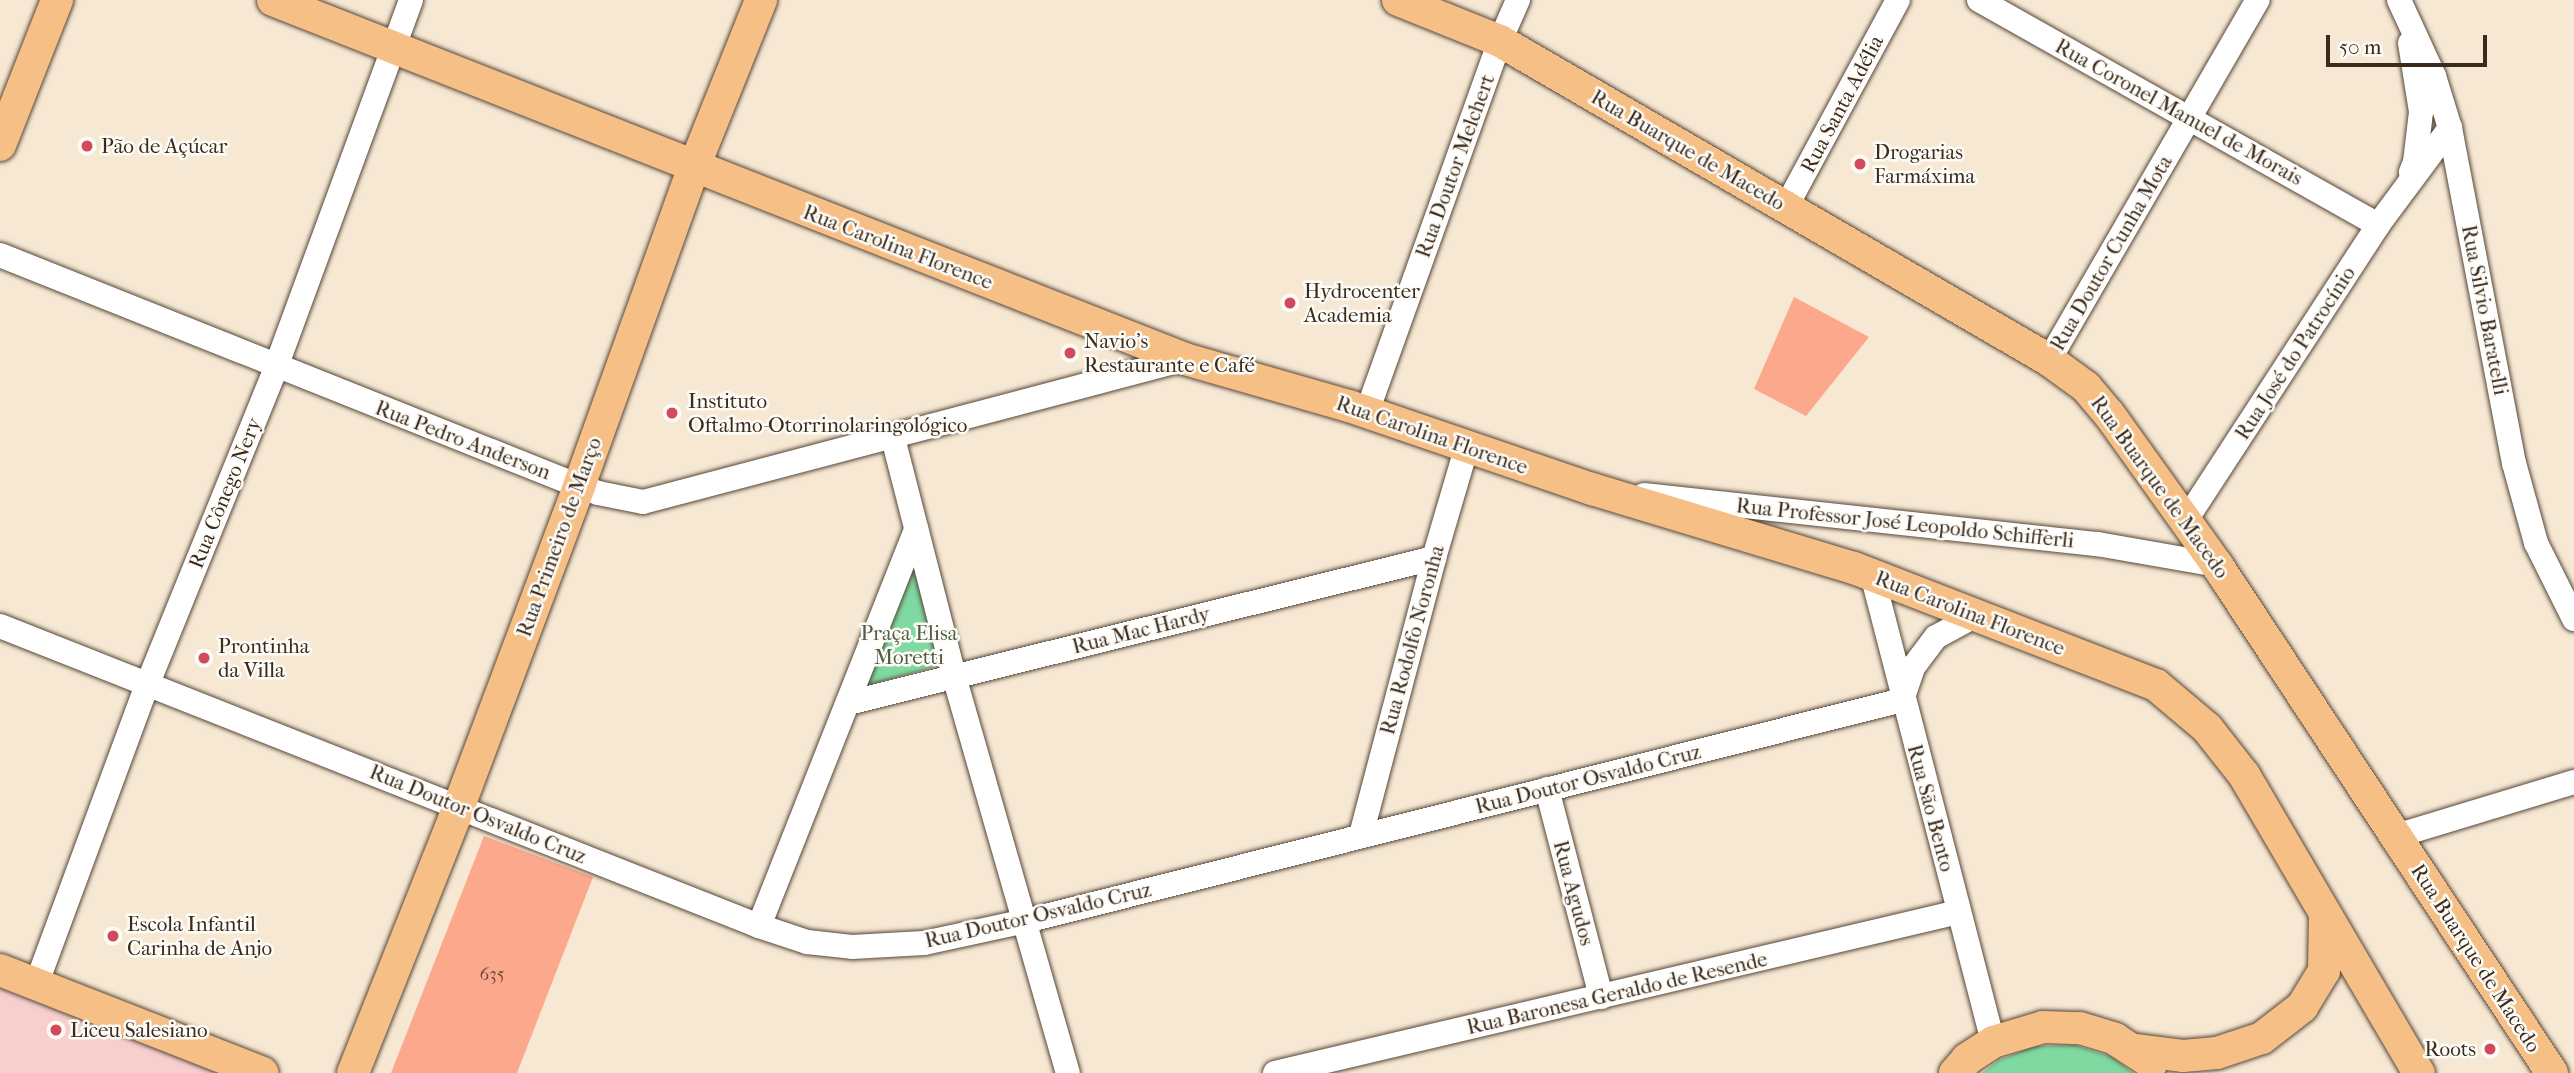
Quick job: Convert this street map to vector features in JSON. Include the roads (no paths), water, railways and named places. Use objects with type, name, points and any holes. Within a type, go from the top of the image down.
[{"type":"main road","points":[[0,145],[57,0]]},
{"type":"main road","name":"Rua Carolina Florence","points":[[273,0],[1185,359],[1367,412],[1591,489],[1773,541],[1872,574],[2157,685],[2207,728],[2244,775],[2419,1073]]},
{"type":"main road","name":"Rua Primeiro de Março","points":[[352,1073],[458,806],[579,486],[694,166],[761,0]]},
{"type":"main road","name":"Rua Buarque de Macedo","points":[[1398,0],[1500,41],[2049,360],[2086,387],[2109,414],[2217,565],[2552,1073]]},
{"type":"main road","points":[[2149,1062],[2217,1054],[2262,1038],[2302,1007],[2324,971],[2325,913]]},
{"type":"main road","points":[[0,970],[263,1073]]},
{"type":"main road","points":[[1955,1073],[1967,1059],[1993,1042],[2043,1027],[2080,1028],[2115,1039],[2149,1062],[2183,1073]]},
{"type":"street","name":"Rua Cônego Nery","points":[[36,985],[148,683],[276,367],[411,0]]},
{"type":"street","name":"Rua Doutor Melchert","points":[[1367,412],[1500,41],[1518,0]]},
{"type":"street","name":"Rua Santa Adélia","points":[[1786,207],[1898,0]]},
{"type":"street","name":"Rua Coronel Manuel de Morais","points":[[1979,0],[2191,117],[2378,225]]},
{"type":"street","name":"Rua Doutor Cunha Mota","points":[[2049,360],[2259,0]]},
{"type":"street","name":"Rua Silvio Baratelli","points":[[2401,4],[2434,76],[2450,128],[2514,463],[2536,544],[2574,619]]},
{"type":"street","name":"Rua José do Patrocínio","points":[[2401,4],[2421,112],[2415,162],[2405,186]]},
{"type":"street","name":"Rua José do Patrocínio","points":[[2186,520],[2378,225],[2450,128]]},
{"type":"street","name":"Rua Pedro Anderson","points":[[0,255],[579,486],[598,493],[643,502],[1185,359]]},
{"type":"street","points":[[893,438],[954,676],[1068,1073]]},
{"type":"street","name":"Rua Rodolfo Noronha","points":[[1361,835],[1434,558],[1467,446]]},
{"type":"street","name":"Rua Professor José Leopoldo Schifferli","points":[[1591,489],[2097,544],[2217,565]]},
{"type":"street","points":[[759,926],[916,529]]},
{"type":"street","name":"Rua Mac Hardy","points":[[848,703],[1434,558]]},
{"type":"street","name":"Rua São Bento","points":[[1872,574],[1902,700],[1993,1042]]},
{"type":"street","points":[[1902,700],[1914,666],[1937,637],[1978,614]]},
{"type":"street","name":"Rua Doutor Osvaldo Cruz","points":[[0,626],[759,926],[807,942],[852,947],[925,943],[1026,921],[1902,700]]},
{"type":"street","points":[[2396,835],[2574,782]]},
{"type":"street","name":"Rua Agudos","points":[[1547,789],[1601,997]]},
{"type":"street","name":"Rua Baronesa Geraldo de Resende","points":[[1275,1073],[1958,912]]},
{"type":"place","name":"Pão de Açúcar","points":[[87,146]]},
{"type":"place","name":"Drogarias Farmáxima","points":[[1860,164]]},
{"type":"place","name":"Hydrocenter Academia","points":[[1290,303]]},
{"type":"place","name":"Navio's Restaurante e Café","points":[[1070,353]]},
{"type":"place","name":"Instituto Oftalmo-Otorrinolaringológico","points":[[672,413]]},
{"type":"place","name":"Prontinha da Villa","points":[[204,658]]},
{"type":"place","name":"Escola Infantil Carinha de Anjo","points":[[113,936]]},
{"type":"place","name":"Liceu Salesiano","points":[[56,1030]]},
{"type":"place","name":"Roots","points":[[2490,1049]]},
{"type":"park label","name":"Praça Elisa Moretti","points":[[909,645]]}]
